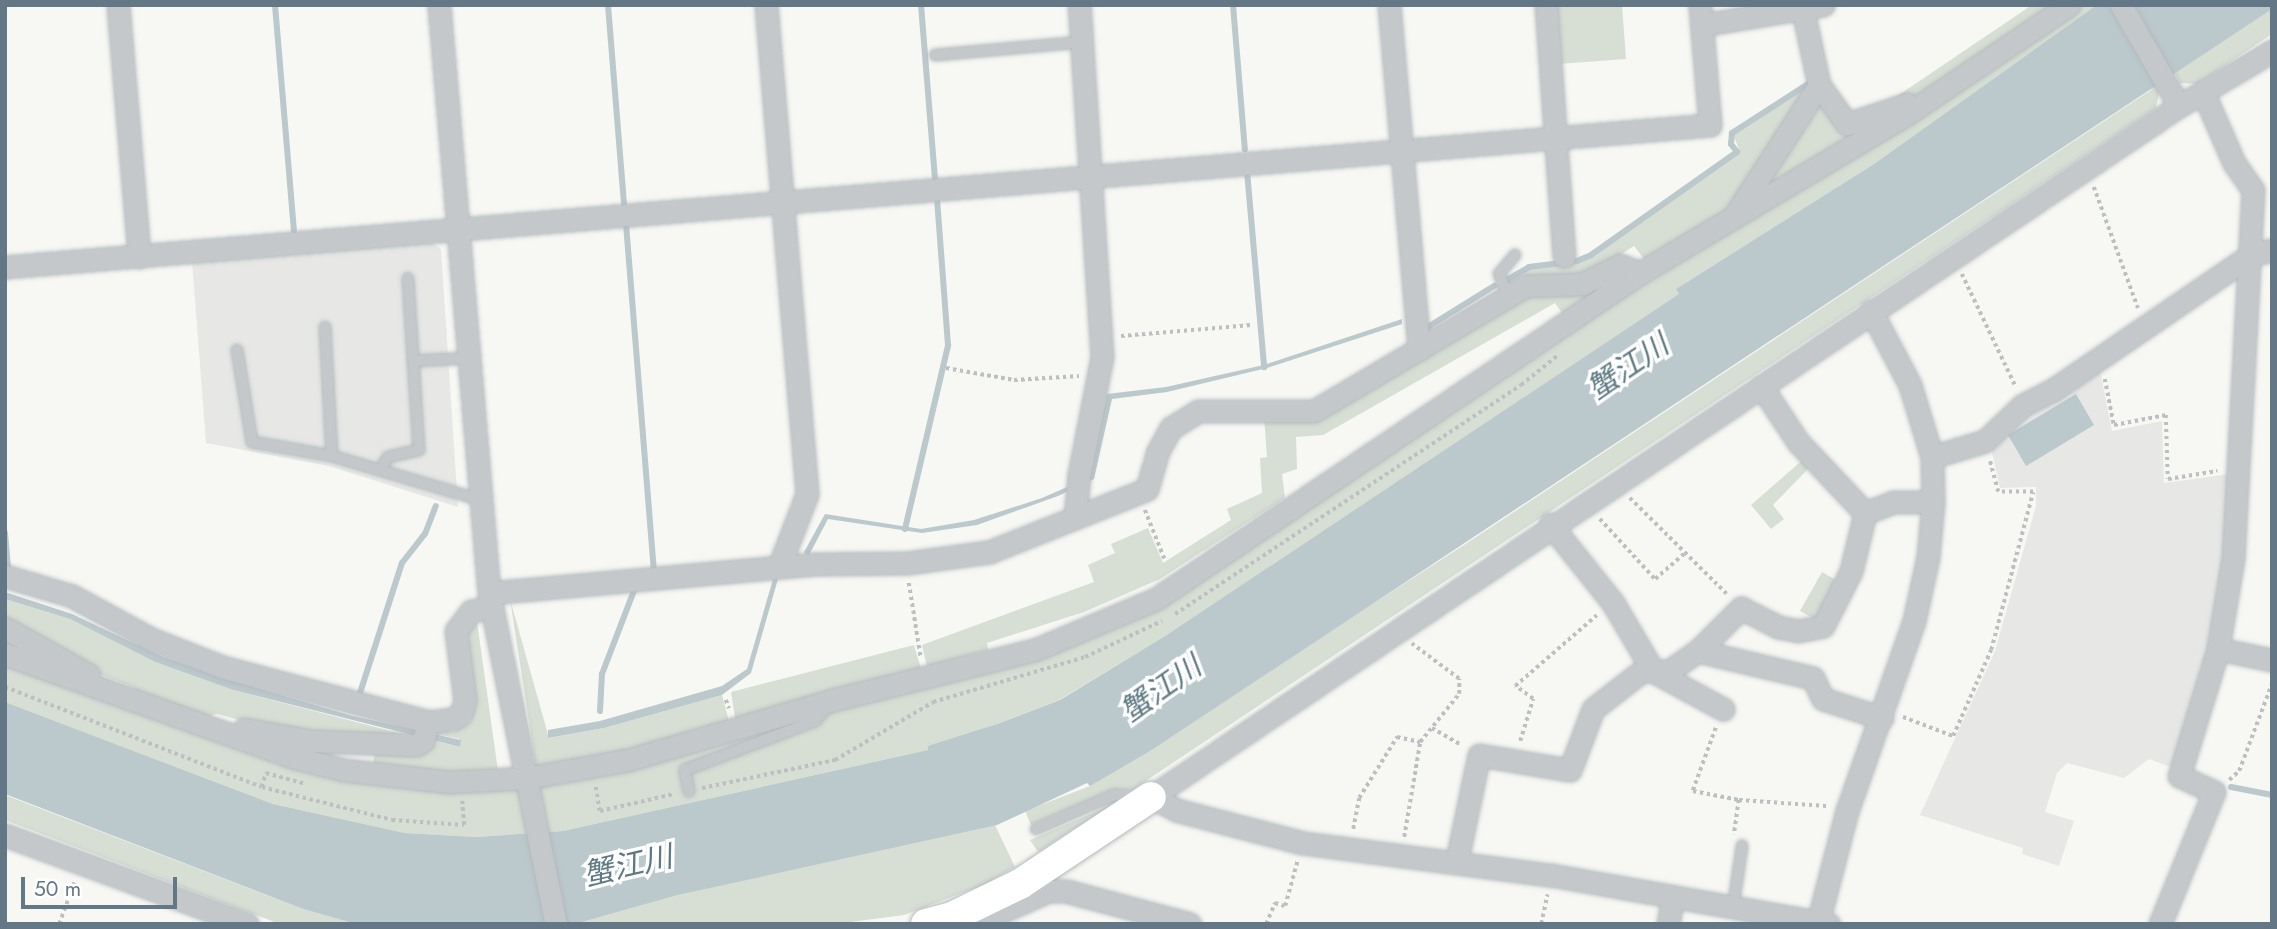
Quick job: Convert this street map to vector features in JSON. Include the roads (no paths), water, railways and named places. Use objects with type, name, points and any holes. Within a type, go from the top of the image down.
[{"type":"street","points":[[118,5],[139,257]]},
{"type":"street","points":[[439,5],[491,600],[556,924]]},
{"type":"street","points":[[766,5],[807,494],[779,567]]},
{"type":"street","points":[[1075,518],[1078,485],[1099,375],[1101,338],[1093,175],[1079,5]]},
{"type":"street","points":[[1389,5],[1419,349]]},
{"type":"street","points":[[1546,5],[1564,256]]},
{"type":"street","points":[[5,654],[137,705],[344,770],[449,782],[527,782],[628,760],[833,700],[1037,649],[1156,599],[1640,273],[1934,95],[2069,5]]},
{"type":"street","points":[[2121,5],[2174,97]]},
{"type":"street","points":[[5,267],[1710,125],[1701,15],[1813,8],[1819,85],[1847,124],[1934,95]]},
{"type":"street","points":[[947,921],[1020,884],[1151,797],[1550,524],[2083,171],[2174,97],[2203,92],[2269,57]]},
{"type":"street","points":[[1733,218],[1819,85]]},
{"type":"street","points":[[2160,924],[2214,792],[2179,776],[2218,649],[2233,558],[2261,252],[2253,190],[2234,163],[2203,92]]},
{"type":"street","points":[[1932,457],[1985,441],[2024,405],[2261,252]]},
{"type":"street","points":[[214,731],[226,724],[312,741],[416,745],[426,731],[461,714],[464,701],[456,631],[471,611],[491,600],[779,567],[907,564],[989,552],[1147,489],[1157,453],[1171,428],[1198,411],[1314,411],[1525,286],[1582,284],[1620,265],[1640,273]]},
{"type":"street","points":[[1151,797],[1201,817],[1303,843],[1457,860],[1551,874],[1824,923],[1847,811],[1914,621],[1933,502],[1932,457],[1910,384],[1871,312]]},
{"type":"street","points":[[1761,386],[1798,442],[1865,513]]},
{"type":"street","points":[[1865,513],[1893,502],[1933,502]]},
{"type":"street","points":[[1457,860],[1479,755],[1570,770],[1593,709],[1642,671],[1669,671],[1698,651],[1741,608],[1778,626],[1798,631],[1823,626],[1851,571],[1865,513]]},
{"type":"street","points":[[1550,524],[1613,603],[1653,671],[1723,709]]},
{"type":"street","points":[[5,576],[72,596],[151,639],[222,667],[426,731]]},
{"type":"street","points":[[5,628],[137,705]]},
{"type":"street","points":[[2218,649],[2272,660]]},
{"type":"street","points":[[1698,651],[1813,678],[1824,699],[1883,714]]},
{"type":"street","points":[[5,835],[247,924]]},
{"type":"street","points":[[947,921],[983,920],[1048,891],[1066,891],[1190,924]]},
{"type":"street","points":[[1668,924],[1673,897]]},
{"type":"lane","points":[[935,55],[1083,42]]},
{"type":"lane","points":[[1508,296],[1499,274],[1515,255]]},
{"type":"lane","points":[[380,470],[388,457],[419,450],[408,278]]},
{"type":"lane","points":[[325,327],[332,456]]},
{"type":"lane","points":[[237,350],[252,442],[332,456],[481,500]]},
{"type":"lane","points":[[413,361],[469,358]]},
{"type":"lane","points":[[689,791],[685,770],[815,721],[833,700]]},
{"type":"lane","points":[[1036,829],[1114,795],[1151,797]]},
{"type":"lane","points":[[1733,908],[1738,843]]},
{"type":"water","name":"蟹江川","points":[[2097,5],[2272,5],[2272,9],[1150,751],[1090,786],[1087,783],[997,825],[678,895],[575,924],[356,924],[303,909],[5,794],[5,702],[273,804],[405,833],[476,837],[563,831],[928,750],[928,746],[997,724],[1060,700],[1165,636],[1679,294],[1676,289],[1874,164]]},
{"type":"water","points":[[1402,319],[1402,324],[1267,368],[1167,392],[1112,399],[1094,479],[1058,496],[977,525],[922,533],[828,519],[808,557],[804,552],[825,514],[921,529],[974,520],[1042,498],[1090,477],[1107,394],[1166,387],[1264,365]]},
{"type":"water","points":[[2076,394],[2094,425],[2026,466],[2008,435]]},
{"type":"water","points":[[773,579],[778,579],[751,673],[722,695],[604,728],[548,738],[548,730],[600,721],[722,686],[747,669]]},
{"type":"water","points":[[5,592],[72,614],[161,656],[226,679],[353,716],[461,740],[460,747],[233,690],[155,662],[70,619],[5,599]]},
{"type":"waterway","points":[[275,5],[294,230]]},
{"type":"waterway","points":[[608,5],[624,203]]},
{"type":"waterway","points":[[921,5],[935,178]]},
{"type":"waterway","points":[[1233,5],[1245,150]]},
{"type":"waterway","points":[[1506,280],[1529,267],[1577,261],[1591,255],[1737,152],[1731,144],[1732,133],[1811,82]]},
{"type":"waterway","points":[[1247,171],[1264,367]]},
{"type":"waterway","points":[[905,529],[948,345],[937,198]]},
{"type":"waterway","points":[[626,224],[654,569]]},
{"type":"waterway","points":[[1423,330],[1494,286]]},
{"type":"waterway","points":[[359,696],[402,563],[425,534],[436,506]]},
{"type":"waterway","points":[[5,533],[8,570]]},
{"type":"waterway","points":[[600,711],[602,674],[635,588]]},
{"type":"waterway","points":[[2231,787],[2272,795]]}]
